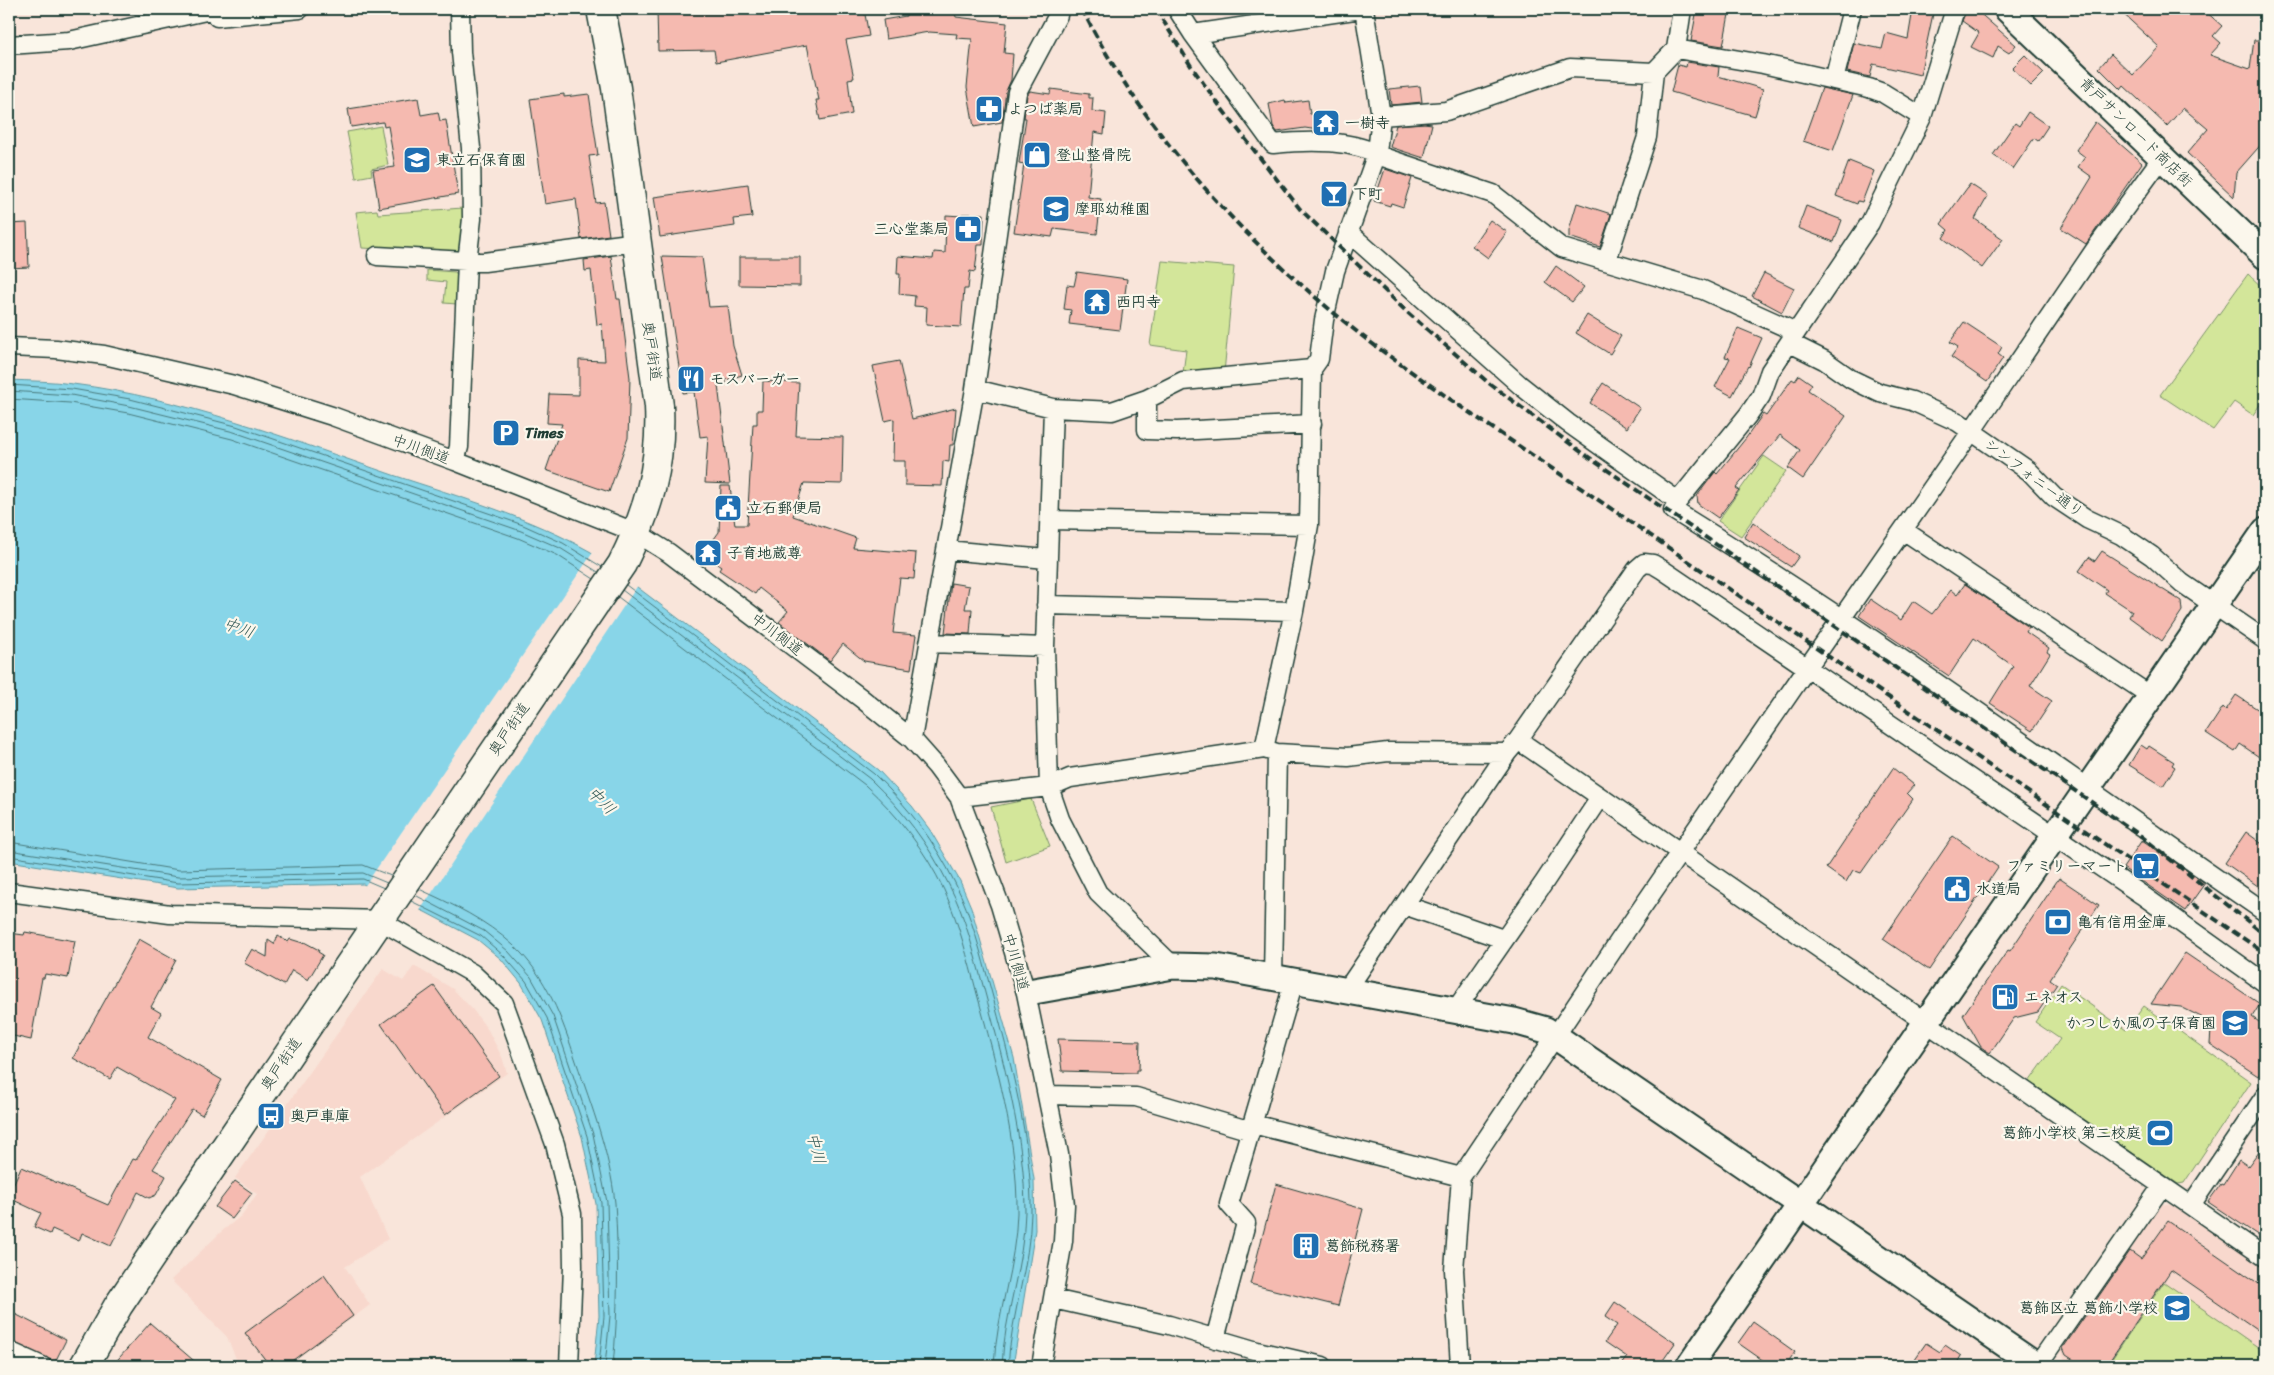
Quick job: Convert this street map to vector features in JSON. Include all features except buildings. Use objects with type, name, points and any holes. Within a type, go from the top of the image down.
[{"type":"main road","name":"奥戸街道","points":[[84,1366],[123,1298],[622,564],[637,533],[652,490],[660,425],[659,406],[616,88],[601,9]]},
{"type":"street","points":[[9,45],[69,41],[215,9],[217,17],[300,9]]},
{"type":"street","points":[[455,461],[459,447],[467,262],[472,219],[471,148],[461,52],[460,9]]},
{"type":"street","points":[[912,739],[975,389],[1017,92],[1060,9]]},
{"type":"street","points":[[1177,9],[1192,34],[1363,9],[1381,116],[1377,153],[1334,271],[1324,320],[1319,358],[1312,369],[1309,525],[1271,751],[1284,979],[1252,1127],[1229,1204],[1246,1223],[1214,1339]]},
{"type":"street","points":[[1607,260],[1647,137],[1654,72],[1676,49],[1682,9]]},
{"type":"street","points":[[1834,80],[1852,9]]},
{"type":"street","points":[[1675,506],[1748,415],[1761,396],[1770,370],[1870,223],[1922,117],[1956,9]]},
{"type":"street","name":"青戸サンロード商店街","points":[[2007,9],[2163,156],[2265,256]]},
{"type":"street","name":"シンフォニー通り","points":[[1192,34],[1273,144],[1308,140],[1370,149],[1386,158],[1493,194],[1562,248],[1703,290],[1793,337],[1851,379],[1880,393],[1912,402],[1958,422],[2029,471],[2054,496],[2087,518],[2121,535],[2152,556],[2182,583],[2265,640]]},
{"type":"street","points":[[1676,49],[1834,80],[1884,93],[1922,117]]},
{"type":"street","points":[[1381,116],[1446,111],[1570,68],[1654,72]]},
{"type":"street","points":[[1460,1366],[1454,1270],[1461,1177],[1841,618],[2096,248],[2163,156]]},
{"type":"street","points":[[1348,232],[1520,385],[1675,506],[1841,618],[2265,912]]},
{"type":"street","points":[[377,256],[484,262],[637,242]]},
{"type":"street","name":"中川側道","points":[[9,347],[56,349],[104,355],[189,374],[332,416],[455,461],[637,533],[669,553],[861,698],[912,739],[936,766],[959,797],[1000,905],[1030,992],[1060,1154],[1065,1204],[1063,1241],[1041,1366]]},
{"type":"street","points":[[975,389],[1053,408],[1112,411],[1147,399],[1182,381],[1312,369]]},
{"type":"street","points":[[1147,399],[1147,430],[1177,431],[1312,424]]},
{"type":"street","points":[[1053,408],[1045,647],[1048,787],[1060,819],[1098,893],[1173,966]]},
{"type":"street","points":[[1050,520],[1309,525]]},
{"type":"street","points":[[1902,530],[2151,696]]},
{"type":"street","points":[[1689,1366],[2265,531]]},
{"type":"street","points":[[946,550],[1047,559]]},
{"type":"street","points":[[1346,991],[1513,747],[1628,582],[1644,563],[1653,564],[1663,570],[2054,835],[2265,983]]},
{"type":"street","points":[[1046,605],[1294,611]]},
{"type":"street","points":[[929,643],[1045,647]]},
{"type":"street","points":[[959,797],[1048,787],[1070,778],[1271,751],[1348,757],[1388,752],[1513,747],[1600,798],[1681,852],[2265,1257]]},
{"type":"street","points":[[1454,1012],[1600,798]]},
{"type":"street","points":[[9,892],[170,914],[382,916],[472,973],[504,1002],[555,1144],[572,1214],[573,1267],[569,1366]]},
{"type":"street","points":[[1404,905],[1503,939]]},
{"type":"street","points":[[1030,992],[1173,966],[1216,966],[1535,1026],[1556,1035],[2037,1366],[2162,1186]]},
{"type":"street","points":[[1049,1095],[1136,1097],[1461,1177]]},
{"type":"street","points":[[2191,1205],[2265,1096]]},
{"type":"street","points":[[1053,1299],[1169,1325],[1300,1364],[1323,1366]]},
{"type":"street","points":[[9,1351],[42,1366]]},
{"type":"shaded area","points":[[414,966],[453,989],[473,1010],[488,1030],[502,1057],[507,1073],[360,1177],[388,1239],[345,1267],[370,1305],[287,1366],[239,1366],[227,1337],[171,1280],[221,1232],[241,1216],[257,1194],[235,1178],[383,969],[403,981]]},
{"type":"shaded area","name":"葛飾区立 葛飾小学校","points":[[2160,1204],[2172,1205],[2265,1269],[2265,1366],[2072,1366],[2065,1362],[2061,1348]]},
{"type":"green space","points":[[381,126],[388,165],[371,169],[372,175],[356,178],[347,132]]},
{"type":"green space","points":[[463,208],[461,249],[456,253],[362,248],[356,212],[377,210],[378,214]]},
{"type":"green space","points":[[1162,261],[1234,267],[1224,373],[1183,373],[1186,350],[1150,345]]},
{"type":"green space","points":[[427,270],[455,272],[459,277],[457,304],[444,303],[446,282],[427,280]]},
{"type":"green space","points":[[2248,274],[2265,290],[2265,397],[2253,415],[2234,402],[2213,430],[2160,395]]},
{"type":"green space","points":[[1764,456],[1786,471],[1741,536],[1718,521]]},
{"type":"green space","points":[[1031,799],[1050,846],[1006,862],[991,807]]},
{"type":"green space","name":"葛飾小学校 第二校庭","points":[[2061,984],[2126,1030],[2144,1006],[2251,1082],[2184,1183],[2178,1184],[2029,1082],[2060,1039],[2035,1022]]},
{"type":"green space","points":[[2164,1282],[2265,1352],[2265,1366],[2107,1366]]},
{"type":"water","name":"中川","points":[[9,380],[65,383],[114,390],[195,409],[469,500],[543,528],[591,552],[878,770],[912,806],[930,830],[960,881],[971,907],[1014,1058],[1034,1179],[1035,1230],[1013,1366],[594,1366],[599,1316],[596,1204],[582,1137],[542,1020],[521,983],[501,959],[478,940],[425,912],[363,884],[178,888],[9,861]]},
{"type":"pier","points":[[594,551],[638,585],[419,912],[364,887]]},
{"type":"railway","points":[[1082,9],[1108,56],[1137,102],[1204,187],[1279,265],[1361,335],[1457,404],[2265,953]]},
{"type":"railway","points":[[1156,9],[1191,66],[1300,209],[1407,312],[1490,384],[1584,454],[2141,836],[2265,935]]},
{"type":"place","name":"よつば薬局","points":[[989,109]]},
{"type":"place","name":"一樹寺","points":[[1326,123]]},
{"type":"place","name":"登山整骨院","points":[[1037,155]]},
{"type":"place","name":"東立石保育園","points":[[417,160]]},
{"type":"place","name":"下町","points":[[1334,194]]},
{"type":"place","name":"摩耶幼稚園","points":[[1056,209]]},
{"type":"place","name":"三心堂薬局","points":[[968,229]]},
{"type":"place","name":"西円寺","points":[[1097,302]]},
{"type":"place","name":"モスバーガー","points":[[691,379]]},
{"type":"place","name":"Times","points":[[506,433]]},
{"type":"place","name":"立石郵便局","points":[[728,508]]},
{"type":"place","name":"子育地蔵尊","points":[[708,553]]},
{"type":"place","name":"ファミリーマート","points":[[2146,866]]},
{"type":"place","name":"水道局","points":[[1957,889]]},
{"type":"place","name":"亀有信用金庫","points":[[2058,922]]},
{"type":"place","name":"エネオス","points":[[2005,997]]},
{"type":"place","name":"かつしか風の子保育園","points":[[2235,1023]]},
{"type":"place","name":"奥戸車庫","points":[[271,1116]]},
{"type":"place","name":"葛飾小学校 第二校庭","points":[[2160,1133]]},
{"type":"place","name":"葛飾税務署","points":[[1306,1246]]},
{"type":"place","name":"葛飾区立 葛飾小学校","points":[[2177,1308]]}]
